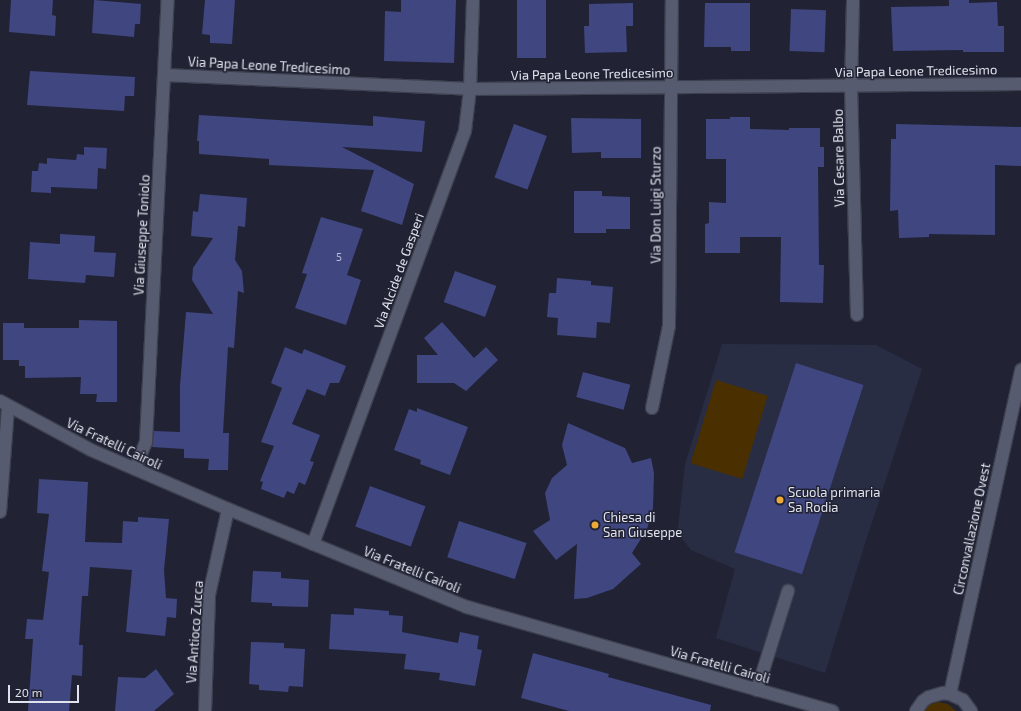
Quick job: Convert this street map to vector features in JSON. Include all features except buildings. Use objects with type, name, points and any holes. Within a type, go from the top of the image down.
[{"type":"street","name":"Via Giuseppe Toniolo","points":[[135,469],[146,442],[168,0]]},
{"type":"street","name":"Via Alcide de Gasperi","points":[[314,544],[465,131],[470,89],[473,0]]},
{"type":"street","name":"Via Don Luigi Sturzo","points":[[652,408],[669,326],[672,0]]},
{"type":"street","name":"Via Cesare Balbo","points":[[853,0],[851,86],[856,315]]},
{"type":"street","name":"Via Papa Leone Tredicesimo","points":[[164,75],[470,89],[1021,84]]},
{"type":"street","name":"Circonvallazione Ovest","points":[[950,694],[1021,370]]},
{"type":"street","name":"Via Fratelli Cairoli","points":[[4,404],[91,450],[228,509],[467,608],[757,690],[804,707],[834,711]]},
{"type":"street","points":[[0,512],[4,404]]},
{"type":"street","name":"Via Antioco Zucca","points":[[205,711],[209,595],[228,509]]},
{"type":"street","points":[[757,690],[788,590]]},
{"type":"street","points":[[916,711],[923,701],[929,697],[943,693],[950,694],[962,700],[971,711]]},
{"type":"shaded area","name":"Scuola primaria Sa Rodia","points":[[722,344],[876,345],[922,369],[861,556],[825,673],[716,638],[735,569],[691,550],[681,537],[677,537],[685,464]]},
{"type":"shaded area","points":[[716,380],[768,396],[742,479],[691,463]]},
{"type":"shaded area","points":[[938,702],[948,704],[956,711],[922,711],[929,705]]},
{"type":"place","name":"Scuola primaria Sa Rodia","points":[[780,500]]},
{"type":"place","name":"Chiesa di San Giuseppe","points":[[595,525]]}]
